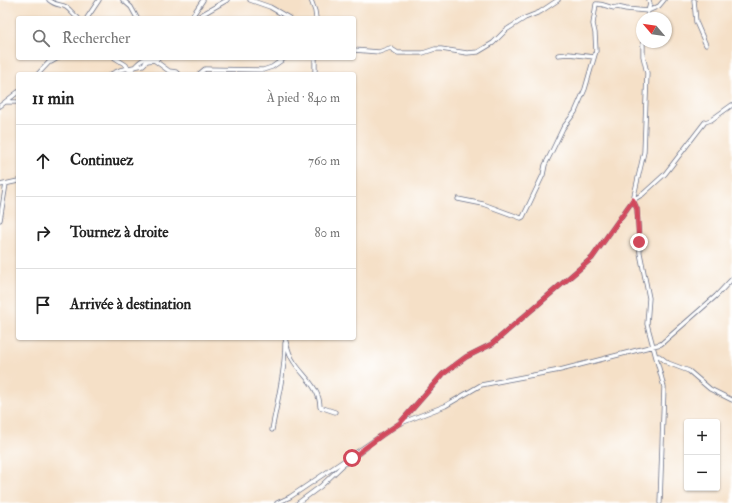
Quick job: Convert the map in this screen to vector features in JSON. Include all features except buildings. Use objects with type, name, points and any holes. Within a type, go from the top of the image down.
[{"type":"street","points":[[49,0],[58,6],[67,8],[74,16]]},
{"type":"street","points":[[88,16],[99,0]]},
{"type":"street","points":[[123,0],[131,7],[136,16]]},
{"type":"street","points":[[192,16],[203,0]]},
{"type":"street","points":[[199,16],[227,0]]},
{"type":"street","points":[[250,0],[270,7],[286,16]]},
{"type":"street","points":[[311,0],[316,16]]},
{"type":"street","points":[[356,50],[379,52],[390,48],[398,53],[412,54],[441,49],[468,53],[478,52],[493,43],[511,27],[525,18],[553,5],[558,0]]},
{"type":"street","points":[[648,11],[650,4],[649,0]]},
{"type":"street","points":[[694,0],[696,22],[706,45]]},
{"type":"street","points":[[458,199],[483,204],[521,218],[523,217],[563,128],[575,112],[581,100],[592,66],[596,45],[593,24],[596,4],[601,3],[607,7],[617,7],[626,10],[648,11],[659,6],[663,1]]},
{"type":"street","points":[[400,423],[443,374],[466,357],[492,344],[592,258],[633,200],[644,152],[647,73],[643,56],[643,48]]},
{"type":"street","points":[[558,55],[569,54],[594,57]]},
{"type":"street","points":[[40,72],[51,60]]},
{"type":"street","points":[[48,64],[55,60]]},
{"type":"street","points":[[118,60],[126,65],[129,72]]},
{"type":"street","points":[[115,72],[129,72],[143,60]]},
{"type":"street","points":[[136,66],[143,65],[147,61],[154,60],[169,71],[176,72]]},
{"type":"street","points":[[202,72],[205,69],[263,70],[272,67],[282,60]]},
{"type":"street","points":[[315,60],[315,72]]},
{"type":"street","points":[[0,106],[16,94]]},
{"type":"street","points":[[6,102],[16,102]]},
{"type":"street","points":[[633,200],[643,194],[665,174],[705,122],[711,120],[732,104]]},
{"type":"street","points":[[0,185],[16,182]]},
{"type":"street","points":[[0,220],[6,184]]},
{"type":"street","points":[[633,200],[637,209],[640,253],[649,298],[647,324],[664,386],[660,503]]},
{"type":"street","points":[[277,503],[290,497],[400,423],[445,406],[481,385],[560,370],[661,344],[716,296],[732,279]]},
{"type":"street","points":[[272,430],[278,403],[283,365],[284,340]]},
{"type":"street","points":[[285,340],[292,360],[312,385],[320,407],[335,412]]},
{"type":"street","points":[[656,356],[659,356],[668,363],[689,371],[710,389],[732,400]]},
{"type":"street","points":[[298,503],[322,486],[343,465],[358,455],[382,435]]},
{"type":"route","points":[[352,458],[400,423],[443,374],[466,357],[492,344],[592,258],[614,226],[626,212],[633,200],[637,209],[639,242]]}]
